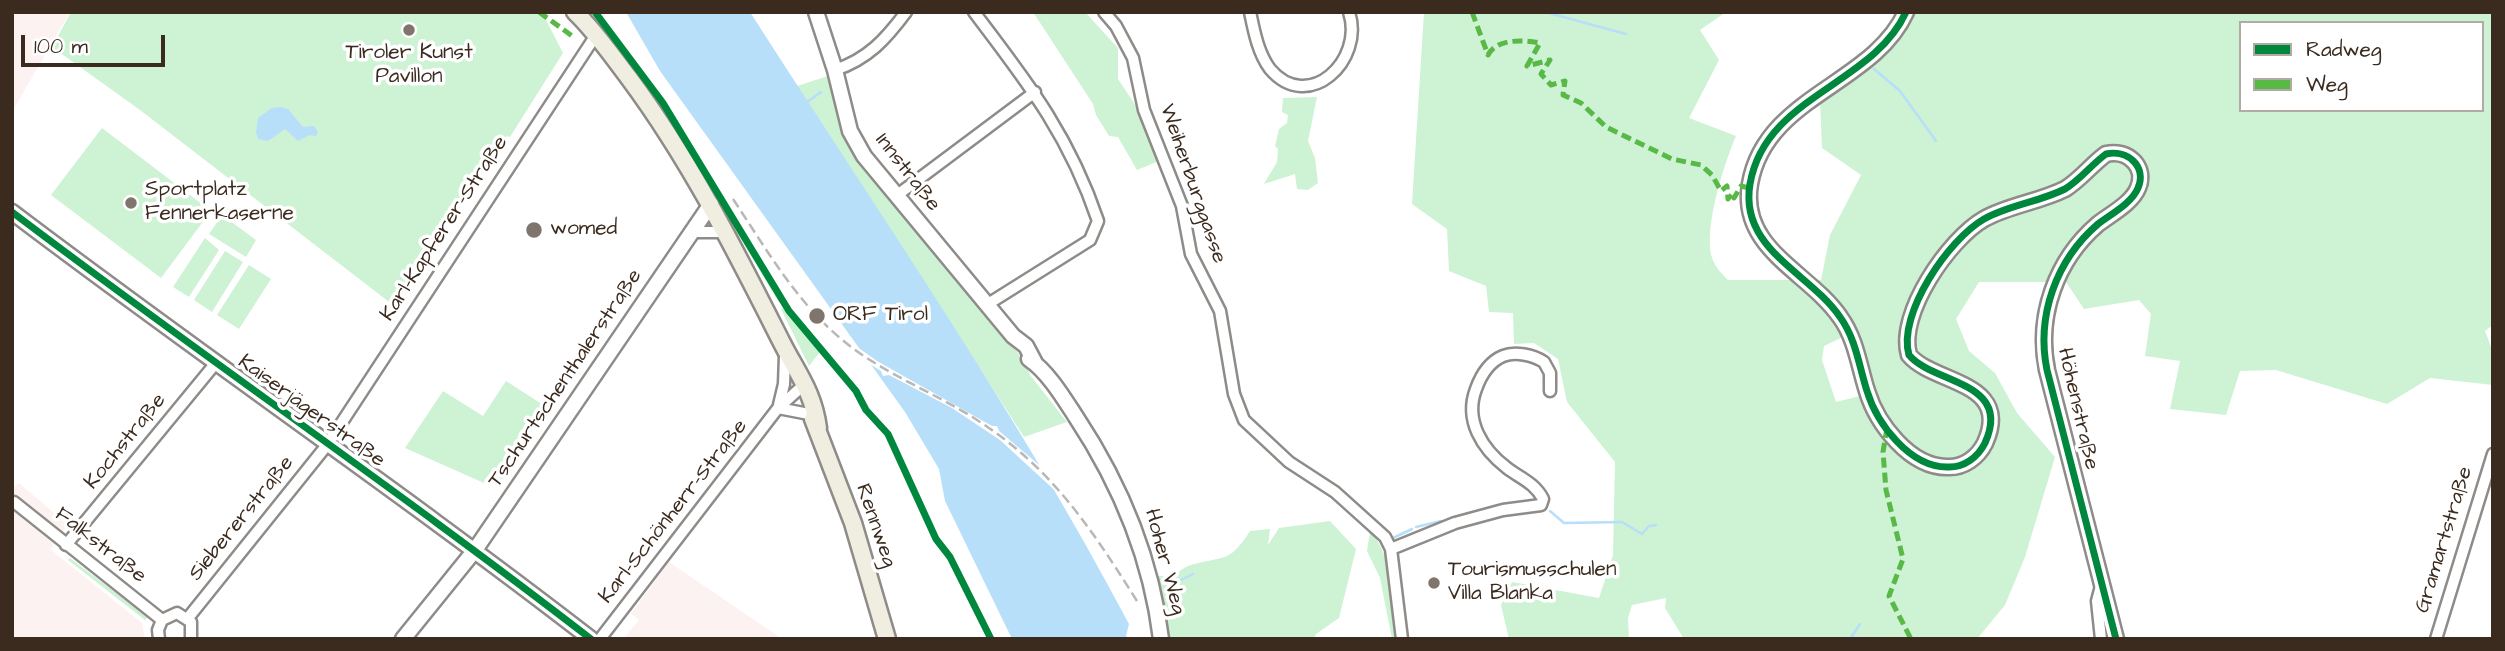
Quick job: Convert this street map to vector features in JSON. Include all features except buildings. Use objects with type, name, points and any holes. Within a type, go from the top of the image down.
[{"type":"main road","name":"Rennweg","points":[[575,12],[596,35],[657,117],[726,232],[802,386],[853,523],[887,639]]},
{"type":"street","name":"Innstraße","points":[[816,12],[835,70],[838,92],[850,131],[864,156],[1013,335],[1026,346],[1034,363],[1065,399],[1104,460]]},
{"type":"street","points":[[835,70],[853,64],[873,51],[906,12]]},
{"type":"street","points":[[974,12],[1035,92],[1066,140],[1098,221],[1090,240],[988,304]]},
{"type":"street","name":"Weiherburggasse","points":[[1104,12],[1116,26],[1133,58],[1144,110],[1182,206],[1191,254],[1220,311],[1234,394],[1244,420],[1289,462],[1335,492],[1385,537],[1391,549]]},
{"type":"street","points":[[1250,12],[1262,55],[1270,68],[1285,80],[1303,84],[1331,76],[1346,58],[1351,32],[1349,12]]},
{"type":"street","name":"Höhenstraße","points":[[1906,12],[1897,30],[1879,51],[1803,103],[1776,132],[1755,165],[1749,204],[1752,222],[1771,250],[1840,316],[1850,334],[1868,394],[1887,428],[1921,460],[1938,466],[1957,466],[1979,454],[1987,436],[1988,416],[1984,403],[1971,387],[1922,366],[1909,355],[1908,329],[1927,283],[1951,248],[1975,224],[2005,208],[2064,189],[2106,154],[2119,153],[2132,160],[2141,176],[2136,192],[2094,228],[2073,251],[2053,286],[2044,325],[2047,370],[2116,639]]},
{"type":"street","name":"Karl-Kapferer-Straße","points":[[327,445],[596,35]]},
{"type":"street","points":[[896,196],[1035,92]]},
{"type":"street","name":"Tschurtschenthalerstraße","points":[[403,639],[475,550],[711,204]]},
{"type":"street","name":"Kaiserjägerstraße","points":[[12,212],[215,364],[475,550],[591,639]]},
{"type":"street","points":[[691,232],[726,232]]},
{"type":"street","name":"Karl-Schönherr-Straße","points":[[778,408],[784,384],[784,350]]},
{"type":"street","points":[[1402,639],[1391,549],[1455,523],[1503,510],[1541,505],[1543,499],[1538,490],[1507,468],[1486,448],[1474,424],[1472,406],[1485,370],[1507,354],[1526,355],[1544,362],[1549,373],[1550,391]]},
{"type":"street","name":"Kochstraße","points":[[66,545],[215,364]]},
{"type":"street","name":"Karl-Schönherr-Straße","points":[[600,639],[778,408],[802,386]]},
{"type":"street","points":[[778,408],[814,421]]},
{"type":"street","name":"Siebererstraße","points":[[188,618],[327,445]]},
{"type":"street","name":"Gramartstraße","points":[[2436,639],[2493,454]]},
{"type":"street","name":"Hoher Weg","points":[[1104,460],[1132,515],[1146,563],[1161,639]]},
{"type":"street","name":"Falkstraße","points":[[14,502],[162,620]]},
{"type":"street","name":"Höhenstraße","points":[[2101,639],[2097,601],[2102,582]]},
{"type":"street","points":[[159,639],[158,630],[162,620],[171,614],[188,618],[193,627],[191,639]]},
{"type":"shaded area","points":[[12,12],[70,12],[12,112]]},
{"type":"shaded area","points":[[19,483],[68,525],[50,549],[142,623],[145,639],[12,639],[12,489]]},
{"type":"shaded area","points":[[669,562],[779,639],[620,639],[625,637],[639,620],[631,614]]},
{"type":"green space","points":[[71,12],[542,12],[563,53],[510,137],[507,136],[393,305],[140,110],[52,47]]},
{"type":"green space","points":[[1033,12],[1085,12],[1118,48],[1118,79],[1134,103],[1159,161],[1137,170],[1118,137],[1109,136],[1096,115],[1093,104]]},
{"type":"green space","points":[[1424,12],[1726,12],[1700,30],[1719,60],[1689,118],[1736,136],[1712,214],[1712,258],[1728,280],[1821,280],[1830,235],[1861,175],[1822,148],[1820,100],[1862,73],[1887,52],[1907,27],[1914,12],[2493,12],[2493,325],[2485,331],[2493,352],[2493,385],[2430,378],[2387,404],[2276,370],[2240,371],[2226,415],[2170,409],[2180,361],[2145,356],[2151,314],[2139,300],[2084,309],[2066,282],[1979,282],[1956,319],[1969,351],[1995,373],[2017,413],[2055,457],[2025,557],[2005,605],[1977,639],[1684,639],[1665,608],[1666,598],[1632,605],[1628,618],[1629,639],[1509,639],[1501,605],[1512,582],[1599,598],[1613,555],[1615,462],[1567,402],[1558,359],[1534,343],[1514,344],[1513,313],[1489,312],[1486,286],[1449,271],[1447,229],[1412,204]],"holes":[[[1843,337],[1860,396],[1836,402],[1822,360],[1824,346]]]},
{"type":"green space","points":[[828,76],[841,133],[1026,363],[1030,375],[1067,422],[1024,437],[797,86]]},
{"type":"green space","points":[[1317,97],[1308,141],[1315,158],[1318,183],[1308,190],[1297,189],[1295,174],[1264,184],[1277,162],[1278,149],[1275,146],[1279,129],[1287,123],[1288,115],[1282,112],[1283,98]]},
{"type":"green space","name":"Sportplatz Fennerkaserne","points":[[102,128],[211,211],[161,278],[51,195]]},
{"type":"green space","points":[[730,214],[781,302],[779,303],[727,216]]},
{"type":"green space","points":[[222,215],[256,240],[246,257],[209,234]]},
{"type":"green space","points":[[205,238],[219,250],[189,297],[173,287]]},
{"type":"green space","points":[[225,251],[243,262],[212,312],[194,300]]},
{"type":"green space","points":[[249,265],[271,279],[239,329],[217,315]]},
{"type":"green space","points":[[784,308],[820,352],[809,366],[781,309]]},
{"type":"green space","points":[[506,381],[548,408],[511,460],[510,467],[498,485],[485,479],[484,483],[405,448],[443,391],[483,416]]},
{"type":"green space","points":[[1330,521],[1356,549],[1339,618],[1316,634],[1314,639],[1167,639],[1157,576],[1175,574],[1188,566],[1226,556],[1237,548],[1250,531],[1270,529],[1268,545],[1279,528]]},
{"type":"green space","points":[[1370,531],[1379,542],[1388,568],[1398,639],[1392,639],[1380,578],[1367,551]]},
{"type":"green space","points":[[70,558],[148,617],[145,620],[68,560]]},
{"type":"water","points":[[626,12],[750,12],[946,314],[1041,467],[1129,624],[1126,636],[1129,639],[1012,639],[945,501],[939,469],[905,412],[660,71]]},
{"type":"water","points":[[272,108],[288,109],[303,127],[314,126],[318,132],[316,136],[310,135],[298,141],[285,129],[268,141],[258,139],[258,118]]},
{"type":"pier","points":[[846,339],[877,361],[992,426],[997,426],[999,431],[1045,470],[1061,496],[1000,440],[952,408],[889,375],[883,376],[881,371],[860,358]]},
{"type":"waterway","points":[[1545,12],[1626,34]]},
{"type":"waterway","points":[[1874,69],[1900,91],[1936,141]]},
{"type":"waterway","points":[[807,102],[821,92]]},
{"type":"waterway","points":[[1519,503],[1529,501]]},
{"type":"waterway","points":[[1550,511],[1564,523],[1622,522],[1642,534],[1649,526],[1656,525]]},
{"type":"waterway","points":[[1458,517],[1471,514]]},
{"type":"waterway","points":[[1416,527],[1441,521]]},
{"type":"waterway","points":[[1393,538],[1412,529]]},
{"type":"waterway","points":[[1165,588],[1193,574]]},
{"type":"waterway","points":[[1850,639],[1860,624]]},
{"type":"railway","points":[[733,199],[795,290],[840,338],[872,362],[977,420],[1027,458],[1086,524],[1137,601]]},
{"type":"marked path","points":[[539,12],[575,38]]},
{"type":"marked path","points":[[1472,12],[1488,55],[1492,49],[1504,43],[1540,43],[1527,66],[1550,60],[1541,74],[1551,85],[1565,81],[1563,95],[1581,103],[1606,127],[1672,159],[1701,165],[1712,175],[1721,191],[1727,186],[1728,199],[1733,193],[1734,198],[1741,186],[1749,188]]},
{"type":"marked path","points":[[1887,428],[1883,452],[1886,490],[1903,559],[1889,596],[1911,639]]},
{"type":"cycle path","points":[[595,12],[663,103],[789,311],[888,434],[936,539],[950,557],[991,639]]},
{"type":"cycle path","points":[[1906,12],[1890,37],[1870,57],[1797,110],[1776,130],[1760,154],[1750,184],[1749,207],[1755,226],[1765,243],[1779,258],[1827,301],[1840,317],[1853,343],[1872,404],[1887,430],[1908,452],[1920,460],[1933,465],[1953,467],[1965,464],[1978,453],[1985,443],[1991,423],[1988,407],[1980,396],[1920,365],[1909,355],[1907,338],[1911,319],[1929,279],[1956,243],[1984,219],[2065,189],[2106,154],[2122,154],[2134,161],[2140,173],[2138,188],[2131,199],[2083,238],[2071,254],[2053,290],[2044,329],[2047,370],[2116,639]]},
{"type":"cycle path","points":[[12,212],[591,639]]},
{"type":"place","name":"Tiroler Kunst Pavillon","points":[[409,30]]},
{"type":"place","name":"Sportplatz Fennerkaserne","points":[[131,203]]},
{"type":"place","name":"womed","points":[[534,230]]},
{"type":"place","name":"ORF Tirol","points":[[817,316]]},
{"type":"place","name":"Tourismusschulen Villa Blanka","points":[[1434,583]]}]
